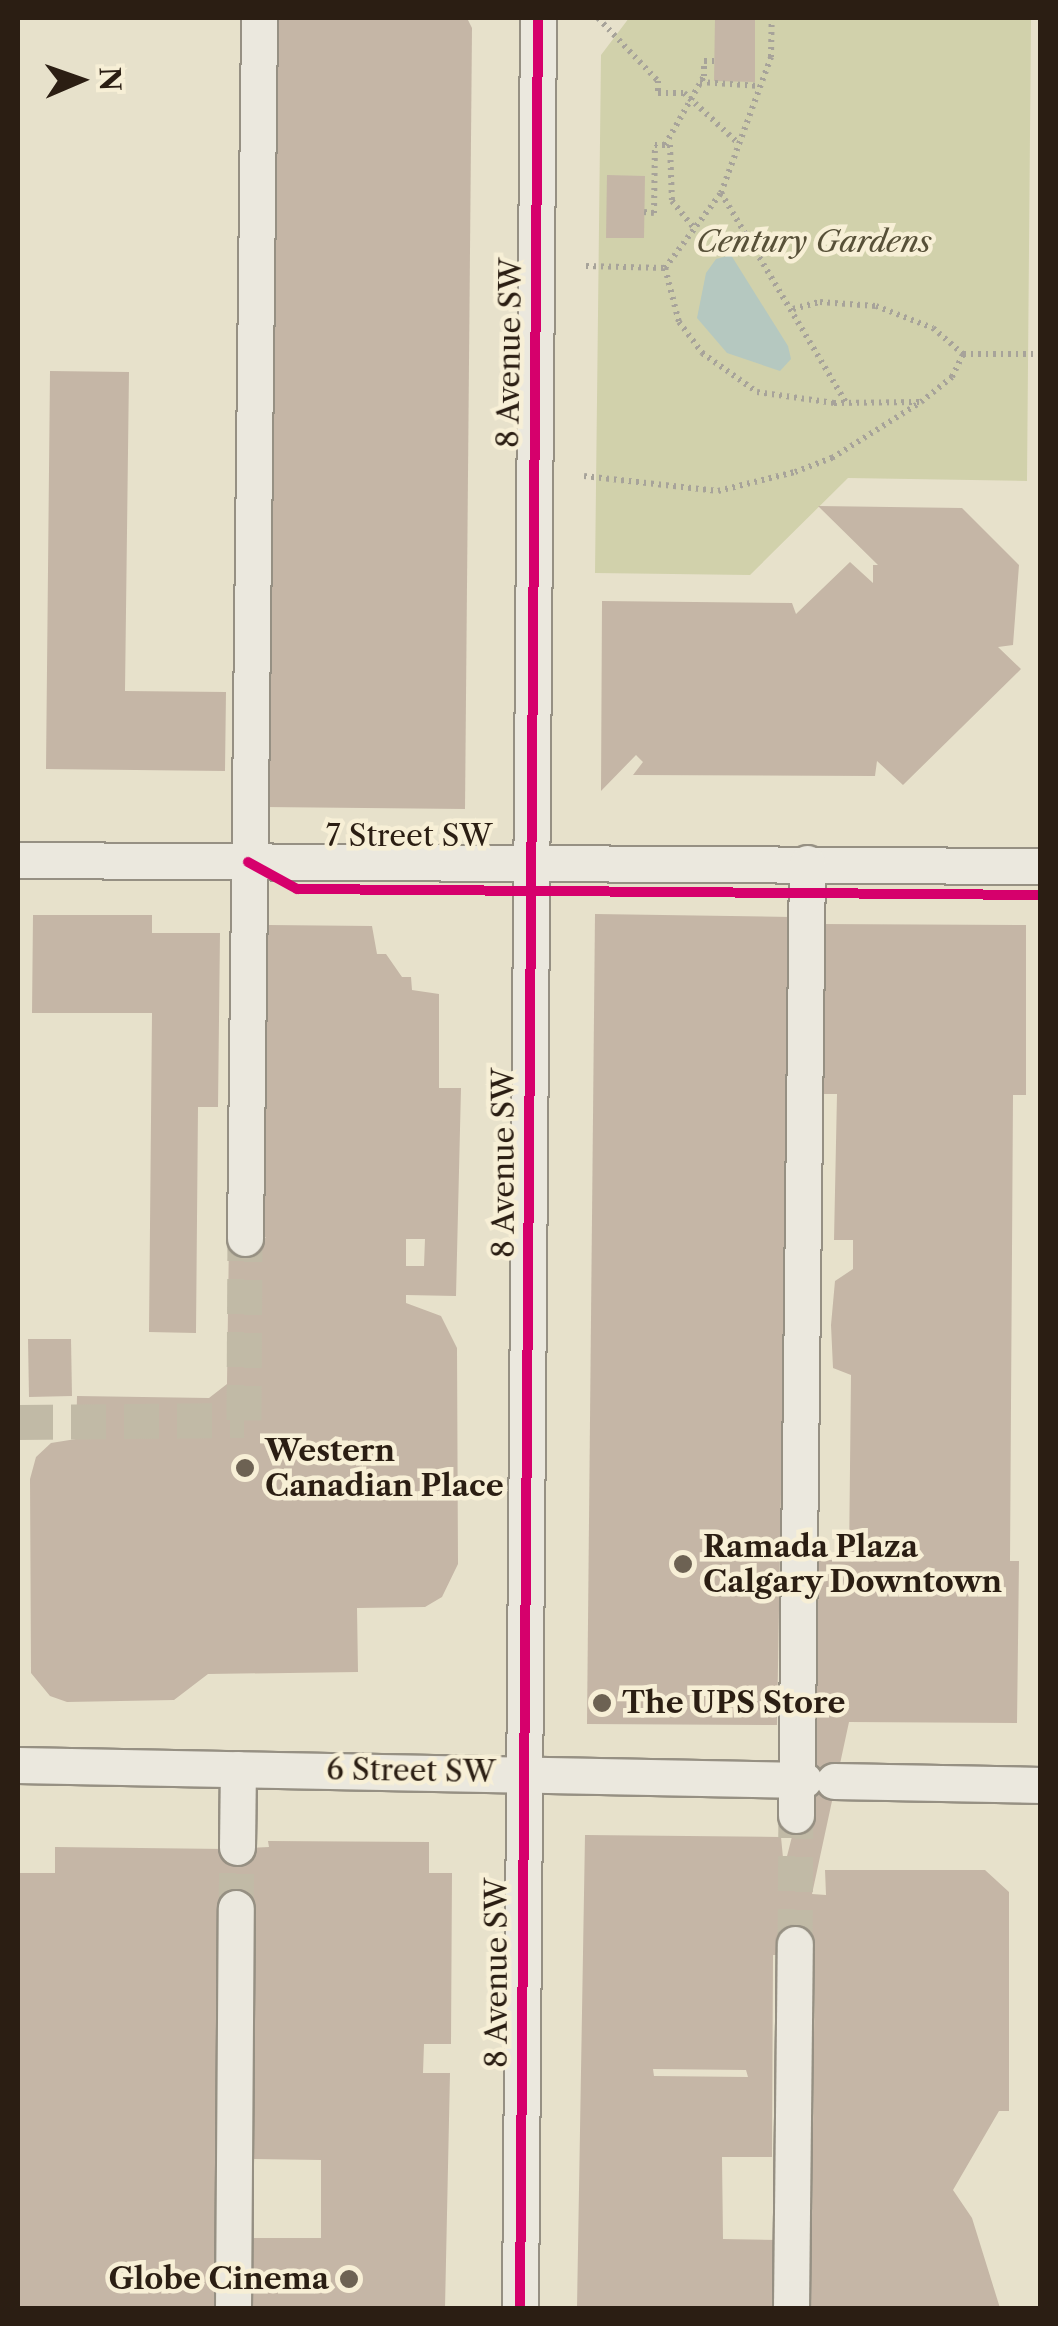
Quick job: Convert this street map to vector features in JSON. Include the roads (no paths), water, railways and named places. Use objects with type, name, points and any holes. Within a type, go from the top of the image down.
[{"type":"street","points":[[245,1238],[259,18]]},
{"type":"street","name":"8 Avenue SW","points":[[520,2308],[538,18]]},
{"type":"street","name":"7 Street SW","points":[[18,860],[531,860],[1040,866]]},
{"type":"street","points":[[796,1815],[812,1780],[807,863]]},
{"type":"street","name":"6 Street SW","points":[[18,1766],[1040,1786]]},
{"type":"street","points":[[237,1847],[238,1769]]},
{"type":"street","points":[[233,2308],[236,1908]]},
{"type":"street","points":[[791,2308],[803,2130],[795,1944]]},
{"type":"tunnel","points":[[18,1422],[244,1420],[245,1238]]},
{"type":"tunnel","points":[[795,1944],[796,1815]]},
{"type":"tunnel","points":[[236,1908],[237,1847]]},
{"type":"place","name":"Western Canadian Place","points":[[245,1468]]},
{"type":"place","name":"Ramada Plaza Calgary Downtown","points":[[683,1564]]},
{"type":"place","name":"The UPS Store","points":[[602,1703]]},
{"type":"place","name":"Globe Cinema","points":[[349,2279]]},
{"type":"park label","name":"Century Gardens","points":[[814,242]]}]
